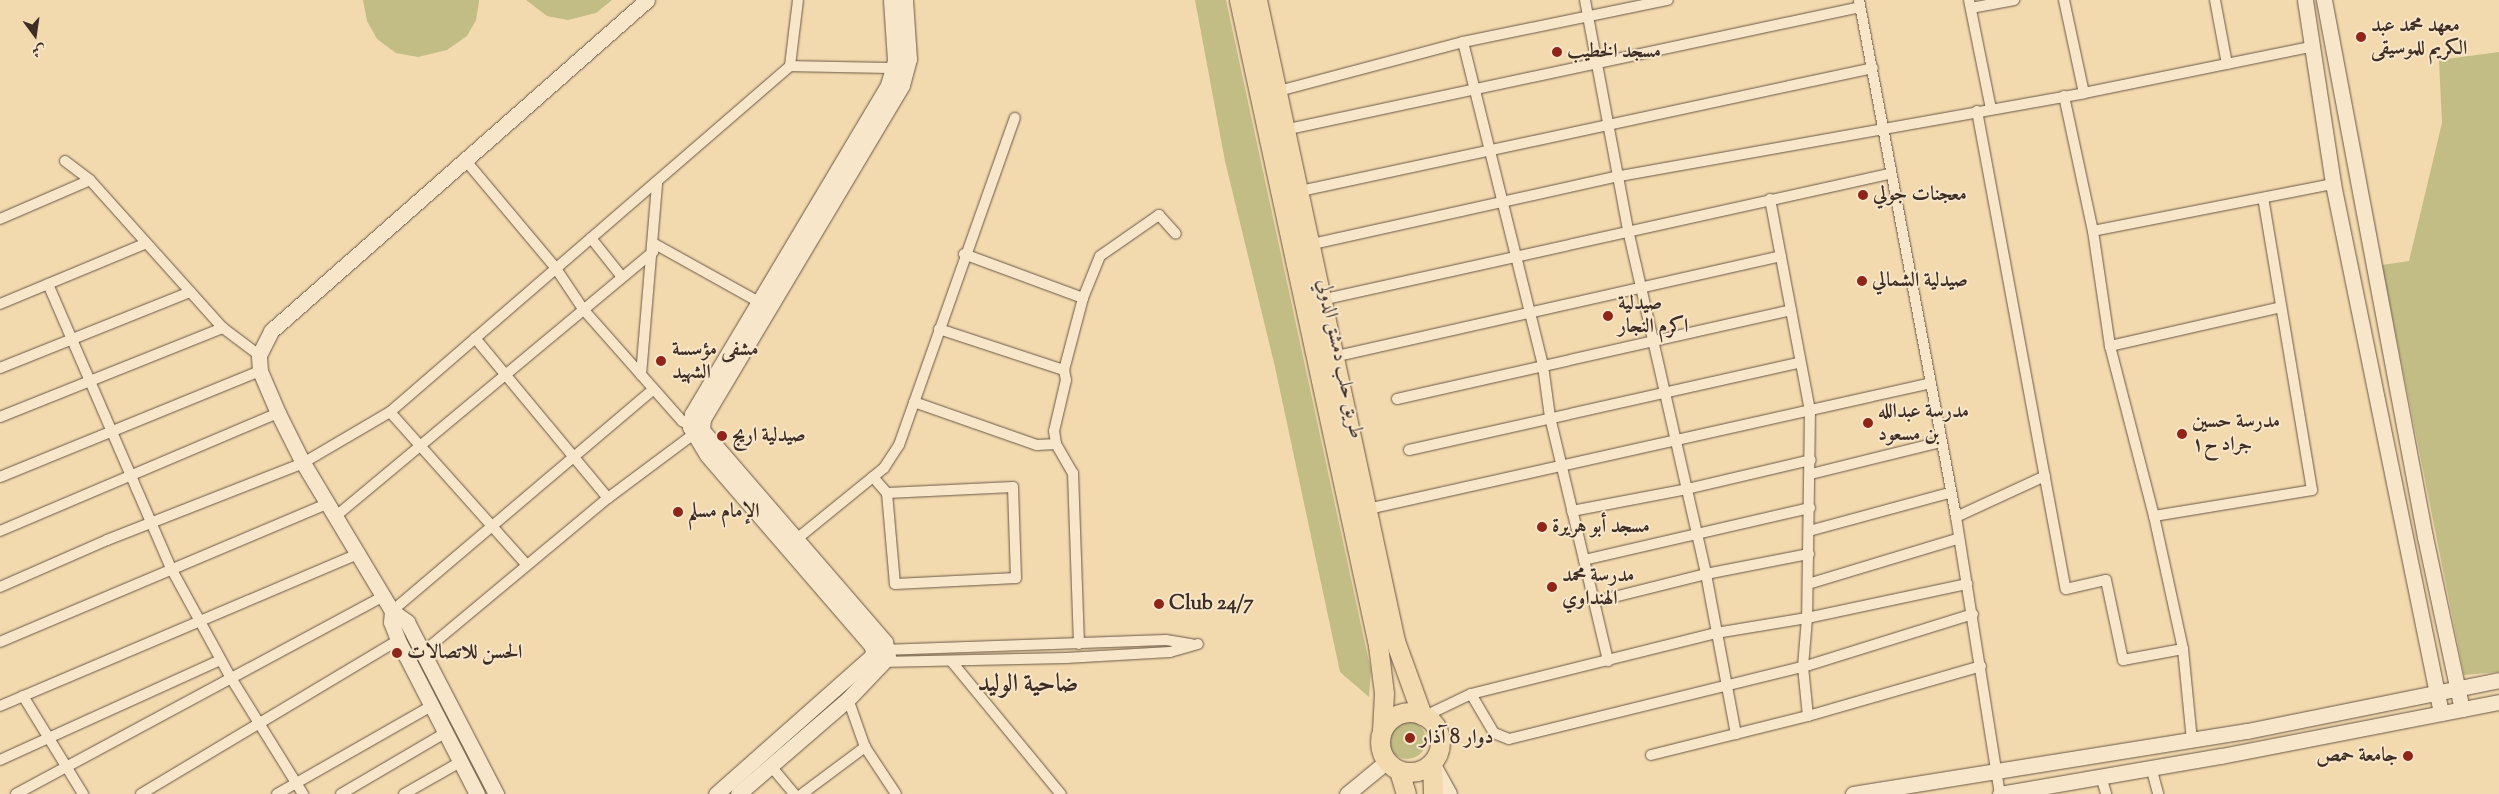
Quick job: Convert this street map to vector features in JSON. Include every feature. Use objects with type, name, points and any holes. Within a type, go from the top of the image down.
[{"type":"highway","name":"طريق حلب دمشق الدولي","points":[[1239,0],[1378,645],[1384,693],[1382,730]]},
{"type":"highway","name":"طريق حلب دمشق الدولي","points":[[1257,0],[1296,192],[1368,509],[1395,641],[1424,716]]},
{"type":"highway","points":[[1406,794],[1379,742],[1382,730],[1395,716],[1413,712],[1424,716],[1438,730],[1440,743],[1432,763],[1433,794]]},
{"type":"highway","points":[[1393,767],[1417,772],[1432,763]]},
{"type":"street","points":[[496,794],[407,622],[392,611],[360,552],[303,462],[278,413],[260,371],[259,355],[270,331],[466,161],[647,0]]},
{"type":"street","points":[[0,587],[151,523],[303,462],[390,412],[555,267],[657,183],[790,66],[798,0]]},
{"type":"street","points":[[695,431],[692,414],[888,85],[902,68],[891,0]]},
{"type":"street","points":[[423,652],[526,564],[695,431],[704,419],[897,93],[902,68],[905,0]]},
{"type":"street","points":[[1585,0],[1608,125],[1620,176],[1628,230],[1706,574],[1736,734]]},
{"type":"street","points":[[1275,92],[1463,42],[1588,19],[1668,0]]},
{"type":"street","points":[[1991,109],[1970,4],[2014,0]]},
{"type":"street","points":[[2064,0],[2084,93]]},
{"type":"street","points":[[2216,0],[2227,64]]},
{"type":"street","points":[[2305,0],[2314,46],[2333,184],[2441,713]]},
{"type":"street","points":[[2324,0],[2462,709]]},
{"type":"street","points":[[1284,130],[1596,63],[1859,3],[1885,129],[1889,174],[1931,383],[1949,493],[1956,517],[1958,538],[1973,614],[2000,794],[2499,702]]},
{"type":"street","points":[[1463,42],[1528,313],[1543,366],[1550,417],[1564,465],[1572,511],[1608,661]]},
{"type":"street","points":[[1308,245],[1620,176],[2084,93],[2314,46]]},
{"type":"street","points":[[790,66],[902,68]]},
{"type":"street","points":[[1296,192],[1873,68]]},
{"type":"street","points":[[2064,96],[2093,231],[2110,346],[2154,516],[2183,649],[2192,740]]},
{"type":"street","points":[[1977,111],[2066,589],[2106,580],[2123,660],[2183,649]]},
{"type":"street","points":[[793,543],[884,468],[899,445],[964,254],[1015,118]]},
{"type":"street","points":[[65,161],[90,180],[144,244],[223,328],[259,355]]},
{"type":"street","points":[[466,161],[555,267],[584,310],[641,375],[695,431],[793,543],[879,656],[952,662],[1170,652],[1198,644],[1166,640],[879,656],[716,794]]},
{"type":"street","points":[[1321,300],[1628,230],[1889,174]]},
{"type":"street","points":[[0,219],[90,180]]},
{"type":"street","points":[[641,375],[657,183]]},
{"type":"street","points":[[2093,231],[2333,184]]},
{"type":"street","points":[[2154,516],[2312,490],[2263,198]]},
{"type":"street","points":[[1770,199],[1799,364],[1810,410],[1809,554],[1807,618],[1802,667],[1808,716]]},
{"type":"street","points":[[1078,644],[1073,473],[1056,444],[1054,431],[1066,380],[1064,370],[1083,298],[1100,256],[1159,214],[1176,234]]},
{"type":"street","points":[[591,238],[622,278]]},
{"type":"street","points":[[0,304],[144,244]]},
{"type":"street","points":[[653,248],[759,302]]},
{"type":"street","points":[[336,516],[622,278],[653,248]]},
{"type":"street","points":[[964,254],[1083,298]]},
{"type":"street","points":[[1333,357],[1781,256]]},
{"type":"street","points":[[48,284],[172,570],[198,622],[230,678],[303,794]]},
{"type":"street","points":[[0,368],[190,292]]},
{"type":"street","points":[[2110,346],[2281,307]]},
{"type":"street","points":[[1397,400],[1791,310]]},
{"type":"street","points":[[0,417],[223,328]]},
{"type":"street","points":[[939,329],[1064,370]]},
{"type":"street","points":[[475,338],[608,498]]},
{"type":"street","points":[[1409,450],[1550,417],[1799,364]]},
{"type":"street","points":[[0,477],[260,371]]},
{"type":"street","points":[[1368,509],[1931,383]]},
{"type":"street","points":[[392,611],[654,389]]},
{"type":"street","points":[[914,402],[1037,445],[1056,444]]},
{"type":"street","points":[[390,412],[421,444],[526,564]]},
{"type":"street","points":[[0,531],[278,413]]},
{"type":"street","points":[[1811,474],[1940,442]]},
{"type":"street","points":[[1572,511],[1687,490],[1811,460]]},
{"type":"street","points":[[1956,517],[2045,476]]},
{"type":"street","points":[[873,477],[887,493],[895,584],[1016,578],[1013,487],[887,493]]},
{"type":"street","points":[[1809,531],[1949,493]]},
{"type":"street","points":[[0,642],[328,504]]},
{"type":"street","points":[[1584,560],[1810,508]]},
{"type":"street","points":[[1808,584],[1958,538]]},
{"type":"street","points":[[0,706],[360,552]]},
{"type":"street","points":[[1594,602],[1706,574],[1809,554]]},
{"type":"street","points":[[1424,716],[1471,694],[1716,633],[1807,618],[1967,584]]},
{"type":"street","points":[[16,794],[384,596]]},
{"type":"street","points":[[392,611],[392,622],[398,640],[477,794]]},
{"type":"street","points":[[1471,694],[1494,733],[1509,739],[1802,667],[1973,614]]},
{"type":"street","points":[[141,794],[398,640]]},
{"type":"street","points":[[743,792],[770,766],[848,699],[879,656]]},
{"type":"street","points":[[0,760],[220,660]]},
{"type":"street","points":[[952,662],[1060,794]]},
{"type":"street","points":[[1651,755],[1808,716],[1981,666]]},
{"type":"street","points":[[1853,794],[2192,740],[2499,680]]},
{"type":"street","points":[[23,696],[83,794]]},
{"type":"street","points":[[848,699],[865,747],[896,794]]},
{"type":"street","points":[[277,794],[431,706]]},
{"type":"street","points":[[341,794],[445,734]]},
{"type":"street","points":[[802,794],[865,747]]},
{"type":"street","points":[[404,794],[460,762]]},
{"type":"street","points":[[1432,763],[1449,794]]},
{"type":"street","points":[[770,766],[794,794]]},
{"type":"street","points":[[1347,794],[1393,767]]},
{"type":"street","points":[[1360,794],[1393,767]]},
{"type":"street","points":[[2151,767],[2158,794]]},
{"type":"street","points":[[2102,776],[2106,794]]},
{"type":"shaded area","points":[[363,0],[479,0],[479,2],[476,20],[467,36],[447,50],[418,57],[396,53],[377,39],[367,21]]},
{"type":"shaded area","points":[[526,0],[612,0],[596,13],[568,20],[547,16]]},
{"type":"shaded area","points":[[1195,0],[1226,0],[1371,671],[1369,697],[1340,672],[1275,367],[1225,161]]},
{"type":"shaded area","points":[[2499,52],[2499,672],[2464,675],[2382,265],[2409,261],[2442,123],[2439,60]]},
{"type":"shaded area","points":[[1407,721],[1420,727],[1426,740],[1420,753],[1407,759],[1394,753],[1388,740],[1394,727]]},
{"type":"place","name":"معهد محمد عبد الكريم للموسيقى","points":[[2361,37]]},
{"type":"place","name":"مسجد الخطيب","points":[[1557,52]]},
{"type":"place","name":"معجنات جولي","points":[[1863,195]]},
{"type":"place","name":"صيدلية الشمالي","points":[[1862,281]]},
{"type":"place","name":"صيدلية اكرم النجار","points":[[1608,316]]},
{"type":"place","name":"مشفى مؤسسة الشهيد","points":[[661,361]]},
{"type":"place","name":"مدرسة عبدالله بن مسعود","points":[[1868,423]]},
{"type":"place","name":"مدرسة حسين جراد ح١","points":[[2182,434]]},
{"type":"place","name":"صيدلية اريج","points":[[722,436]]},
{"type":"place","name":"الإمام مسلم","points":[[678,512]]},
{"type":"place","name":"مسجد أبو هريرة","points":[[1542,527]]},
{"type":"place","name":"مدرسة محمد الهنداوي","points":[[1552,587]]},
{"type":"place","name":"Club 24/7","points":[[1159,604]]},
{"type":"place","name":"الحسن للاتصالات","points":[[397,653]]},
{"type":"place","name":"دوار 8 آذار","points":[[1410,738]]},
{"type":"place","name":"جامعة حمص","points":[[2408,756]]},
{"type":"district","name":"ضاحية الوليد","points":[[1028,685]]}]
